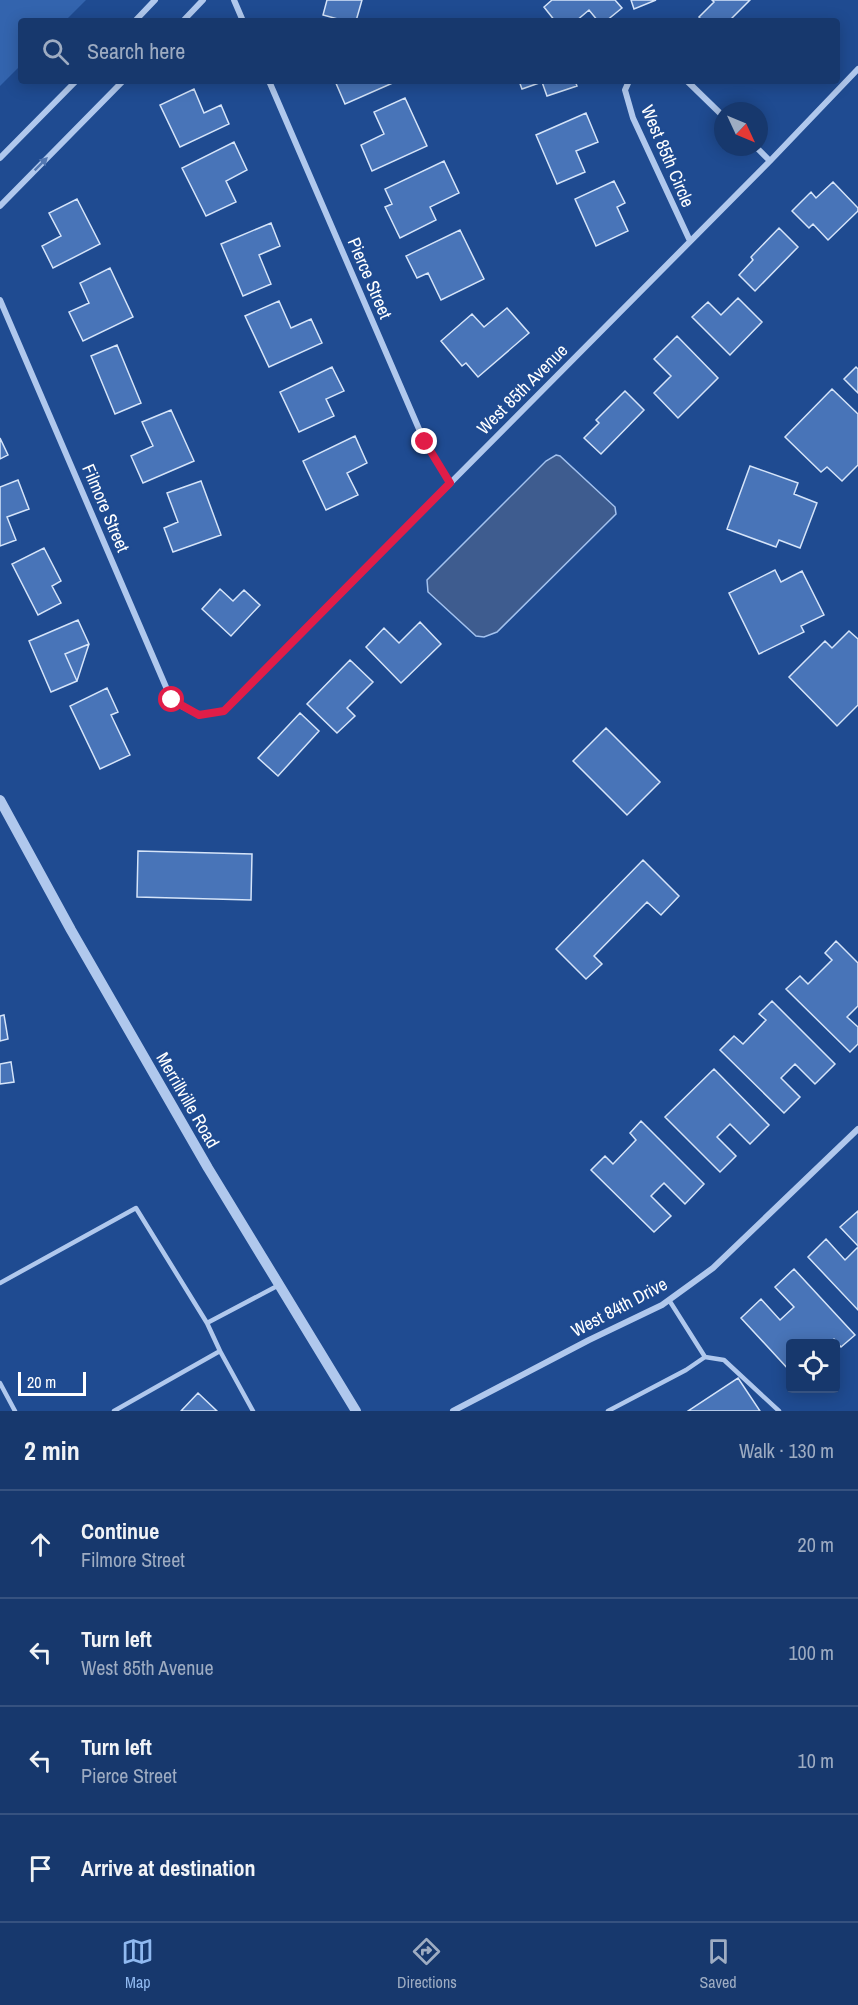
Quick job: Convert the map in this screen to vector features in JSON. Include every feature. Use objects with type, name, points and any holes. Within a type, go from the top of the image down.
[{"type":"street","points":[[138,18],[155,0]]},
{"type":"street","points":[[186,18],[203,0]]},
{"type":"street","points":[[234,0],[242,18]]},
{"type":"street","name":"West 85th Avenue","points":[[199,715],[224,711],[770,161],[858,69]]},
{"type":"street","points":[[0,158],[73,84]]},
{"type":"street","points":[[0,206],[120,84]]},
{"type":"street","name":"Pierce Street","points":[[270,84],[425,442],[450,483]]},
{"type":"street","name":"West 85th Circle","points":[[628,84],[625,90],[633,118],[690,241]]},
{"type":"street","points":[[690,84],[714,107]]},
{"type":"street","points":[[765,156],[770,161]]},
{"type":"street","name":"Filmore Street","points":[[0,300],[172,700],[199,715]]},
{"type":"street","name":"Merrillville Road","points":[[0,801],[70,930],[208,1168],[356,1411]]},
{"type":"street","name":"West 84th Drive","points":[[453,1411],[669,1300],[713,1268],[858,1129]]},
{"type":"lane","points":[[0,1283],[136,1208],[207,1323],[253,1411]]},
{"type":"lane","points":[[207,1323],[279,1285]]},
{"type":"lane","points":[[669,1300],[705,1357]]},
{"type":"lane","points":[[114,1411],[220,1351]]},
{"type":"lane","points":[[608,1411],[686,1370],[705,1357],[724,1360],[779,1411]]},
{"type":"lane","points":[[0,1383],[15,1411]]},
{"type":"shaded area","points":[[0,0],[86,0],[68,18],[18,18],[18,68],[0,86]]},
{"type":"shaded area","points":[[556,455],[560,456],[615,507],[616,514],[497,632],[484,637],[476,636],[428,592],[427,580],[546,461]]},
{"type":"building","points":[[327,0],[362,0],[357,18],[334,18],[323,15]]},
{"type":"building","points":[[552,0],[615,0],[622,8],[610,18],[596,18],[589,10],[580,18],[553,18],[544,7]]},
{"type":"building","points":[[631,0],[656,0],[634,9]]},
{"type":"building","points":[[712,0],[750,0],[732,18],[700,18],[714,2]]},
{"type":"building","points":[[336,84],[390,84],[345,104]]},
{"type":"building","points":[[520,84],[536,84],[522,89]]},
{"type":"building","points":[[543,84],[576,84],[577,86],[547,96]]},
{"type":"building","points":[[194,89],[204,113],[221,105],[229,124],[180,147],[160,105]]},
{"type":"building","points":[[405,98],[427,146],[372,171],[361,145],[384,134],[374,112]]},
{"type":"building","points":[[586,113],[598,142],[576,151],[585,172],[557,184],[536,135]]},
{"type":"building","points":[[234,142],[247,170],[226,181],[236,202],[206,216],[182,168]]},
{"type":"building","points":[[444,161],[459,193],[430,207],[436,220],[400,238],[385,207],[392,204],[385,189]]},
{"type":"building","points":[[614,181],[625,203],[617,207],[628,231],[596,246],[575,199]]},
{"type":"building","points":[[833,182],[858,208],[858,211],[828,240],[813,224],[809,228],[792,211],[811,192],[816,198]]},
{"type":"building","points":[[77,199],[100,244],[53,268],[42,246],[61,236],[49,213]]},
{"type":"building","points":[[271,223],[280,246],[259,255],[271,284],[243,296],[221,244]]},
{"type":"building","points":[[779,228],[798,247],[755,291],[739,275],[753,260],[751,257]]},
{"type":"building","points":[[460,230],[484,279],[441,300],[428,273],[417,278],[406,256]]},
{"type":"building","points":[[110,268],[133,317],[83,341],[69,312],[89,303],[80,283]]},
{"type":"building","points":[[738,298],[762,322],[730,355],[692,317],[708,302],[721,315]]},
{"type":"building","points":[[279,301],[291,328],[311,319],[322,343],[269,367],[245,316]]},
{"type":"building","points":[[507,308],[529,333],[478,377],[466,363],[462,366],[441,341],[472,314],[484,327]]},
{"type":"building","points":[[677,336],[718,378],[678,418],[654,393],[671,376],[654,359]]},
{"type":"building","points":[[117,345],[141,403],[115,414],[91,356]]},
{"type":"building","points":[[332,367],[344,391],[326,399],[334,416],[299,432],[280,392]]},
{"type":"building","points":[[332,367],[344,391],[326,399],[334,416],[299,432],[280,392]]},
{"type":"building","points":[[856,367],[858,369],[858,393],[844,379]]},
{"type":"building","points":[[832,389],[858,414],[858,465],[842,481],[827,467],[821,472],[785,437]]},
{"type":"building","points":[[625,391],[644,410],[601,454],[584,438],[599,423],[596,420]]},
{"type":"building","points":[[171,410],[194,461],[143,483],[131,456],[153,446],[142,422]]},
{"type":"building","points":[[355,436],[367,463],[347,473],[358,495],[326,510],[303,461]]},
{"type":"building","points":[[355,436],[367,463],[347,473],[358,495],[326,510],[303,461]]},
{"type":"building","points":[[0,438],[8,455],[0,459]]},
{"type":"building","points":[[750,466],[798,483],[794,494],[817,503],[800,548],[779,540],[776,547],[727,529]]},
{"type":"building","points":[[18,480],[29,509],[7,517],[16,540],[0,546],[0,487]]},
{"type":"building","points":[[201,481],[221,535],[173,552],[164,528],[178,522],[167,493]]},
{"type":"building","points":[[44,548],[61,581],[52,586],[61,603],[38,615],[12,564]]},
{"type":"building","points":[[775,570],[781,582],[802,571],[824,615],[801,626],[804,632],[759,654],[729,593]]},
{"type":"building","points":[[220,589],[233,601],[244,590],[260,605],[231,636],[202,609]]},
{"type":"building","points":[[78,620],[89,644],[77,681],[51,692],[29,641]]},
{"type":"building","points":[[78,620],[89,644],[65,654],[77,681],[51,692],[29,641]]},
{"type":"building","points":[[420,622],[441,644],[401,683],[366,647],[384,628],[399,643]]},
{"type":"building","points":[[849,631],[858,639],[858,705],[837,726],[789,677],[825,641],[832,648]]},
{"type":"building","points":[[350,660],[373,682],[347,708],[355,716],[337,733],[307,704]]},
{"type":"building","points":[[107,688],[118,712],[111,715],[130,755],[100,769],[70,706]]},
{"type":"building","points":[[300,713],[319,731],[278,776],[258,758]]},
{"type":"building","points":[[606,728],[660,782],[627,815],[573,761]]},
{"type":"building","points":[[138,851],[252,854],[251,900],[137,897]]},
{"type":"building","points":[[643,860],[679,896],[661,915],[647,902],[594,956],[602,964],[586,979],[556,949]]},
{"type":"building","points":[[836,941],[858,963],[858,1006],[847,1017],[858,1027],[858,1044],[850,1052],[786,989],[800,976],[808,984],[832,960],[825,953]]},
{"type":"building","points":[[772,1001],[835,1064],[815,1084],[795,1064],[781,1078],[800,1097],[784,1113],[720,1050],[734,1036],[743,1044],[766,1020],[759,1014]]},
{"type":"building","points":[[4,1015],[8,1039],[0,1041],[0,1016]]},
{"type":"building","points":[[11,1062],[14,1082],[0,1084],[0,1064]]},
{"type":"building","points":[[714,1069],[769,1125],[750,1144],[730,1124],[717,1137],[736,1156],[720,1172],[665,1117]]},
{"type":"building","points":[[641,1121],[704,1184],[685,1204],[664,1183],[651,1196],[671,1216],[654,1232],[591,1170],[605,1156],[613,1164],[636,1140],[630,1133]]},
{"type":"building","points":[[858,1211],[858,1246],[840,1227]]},
{"type":"building","points":[[826,1239],[845,1260],[858,1247],[858,1310],[808,1257]]},
{"type":"building","points":[[794,1269],[855,1335],[841,1347],[840,1339],[786,1339],[786,1367],[741,1318],[761,1299],[780,1320],[794,1307],[775,1287]]},
{"type":"building","points":[[738,1378],[760,1411],[688,1411]]},
{"type":"building","points":[[198,1393],[217,1411],[181,1411]]},
{"type":"route","points":[[172,700],[199,715],[224,711],[450,483],[425,442]]}]
